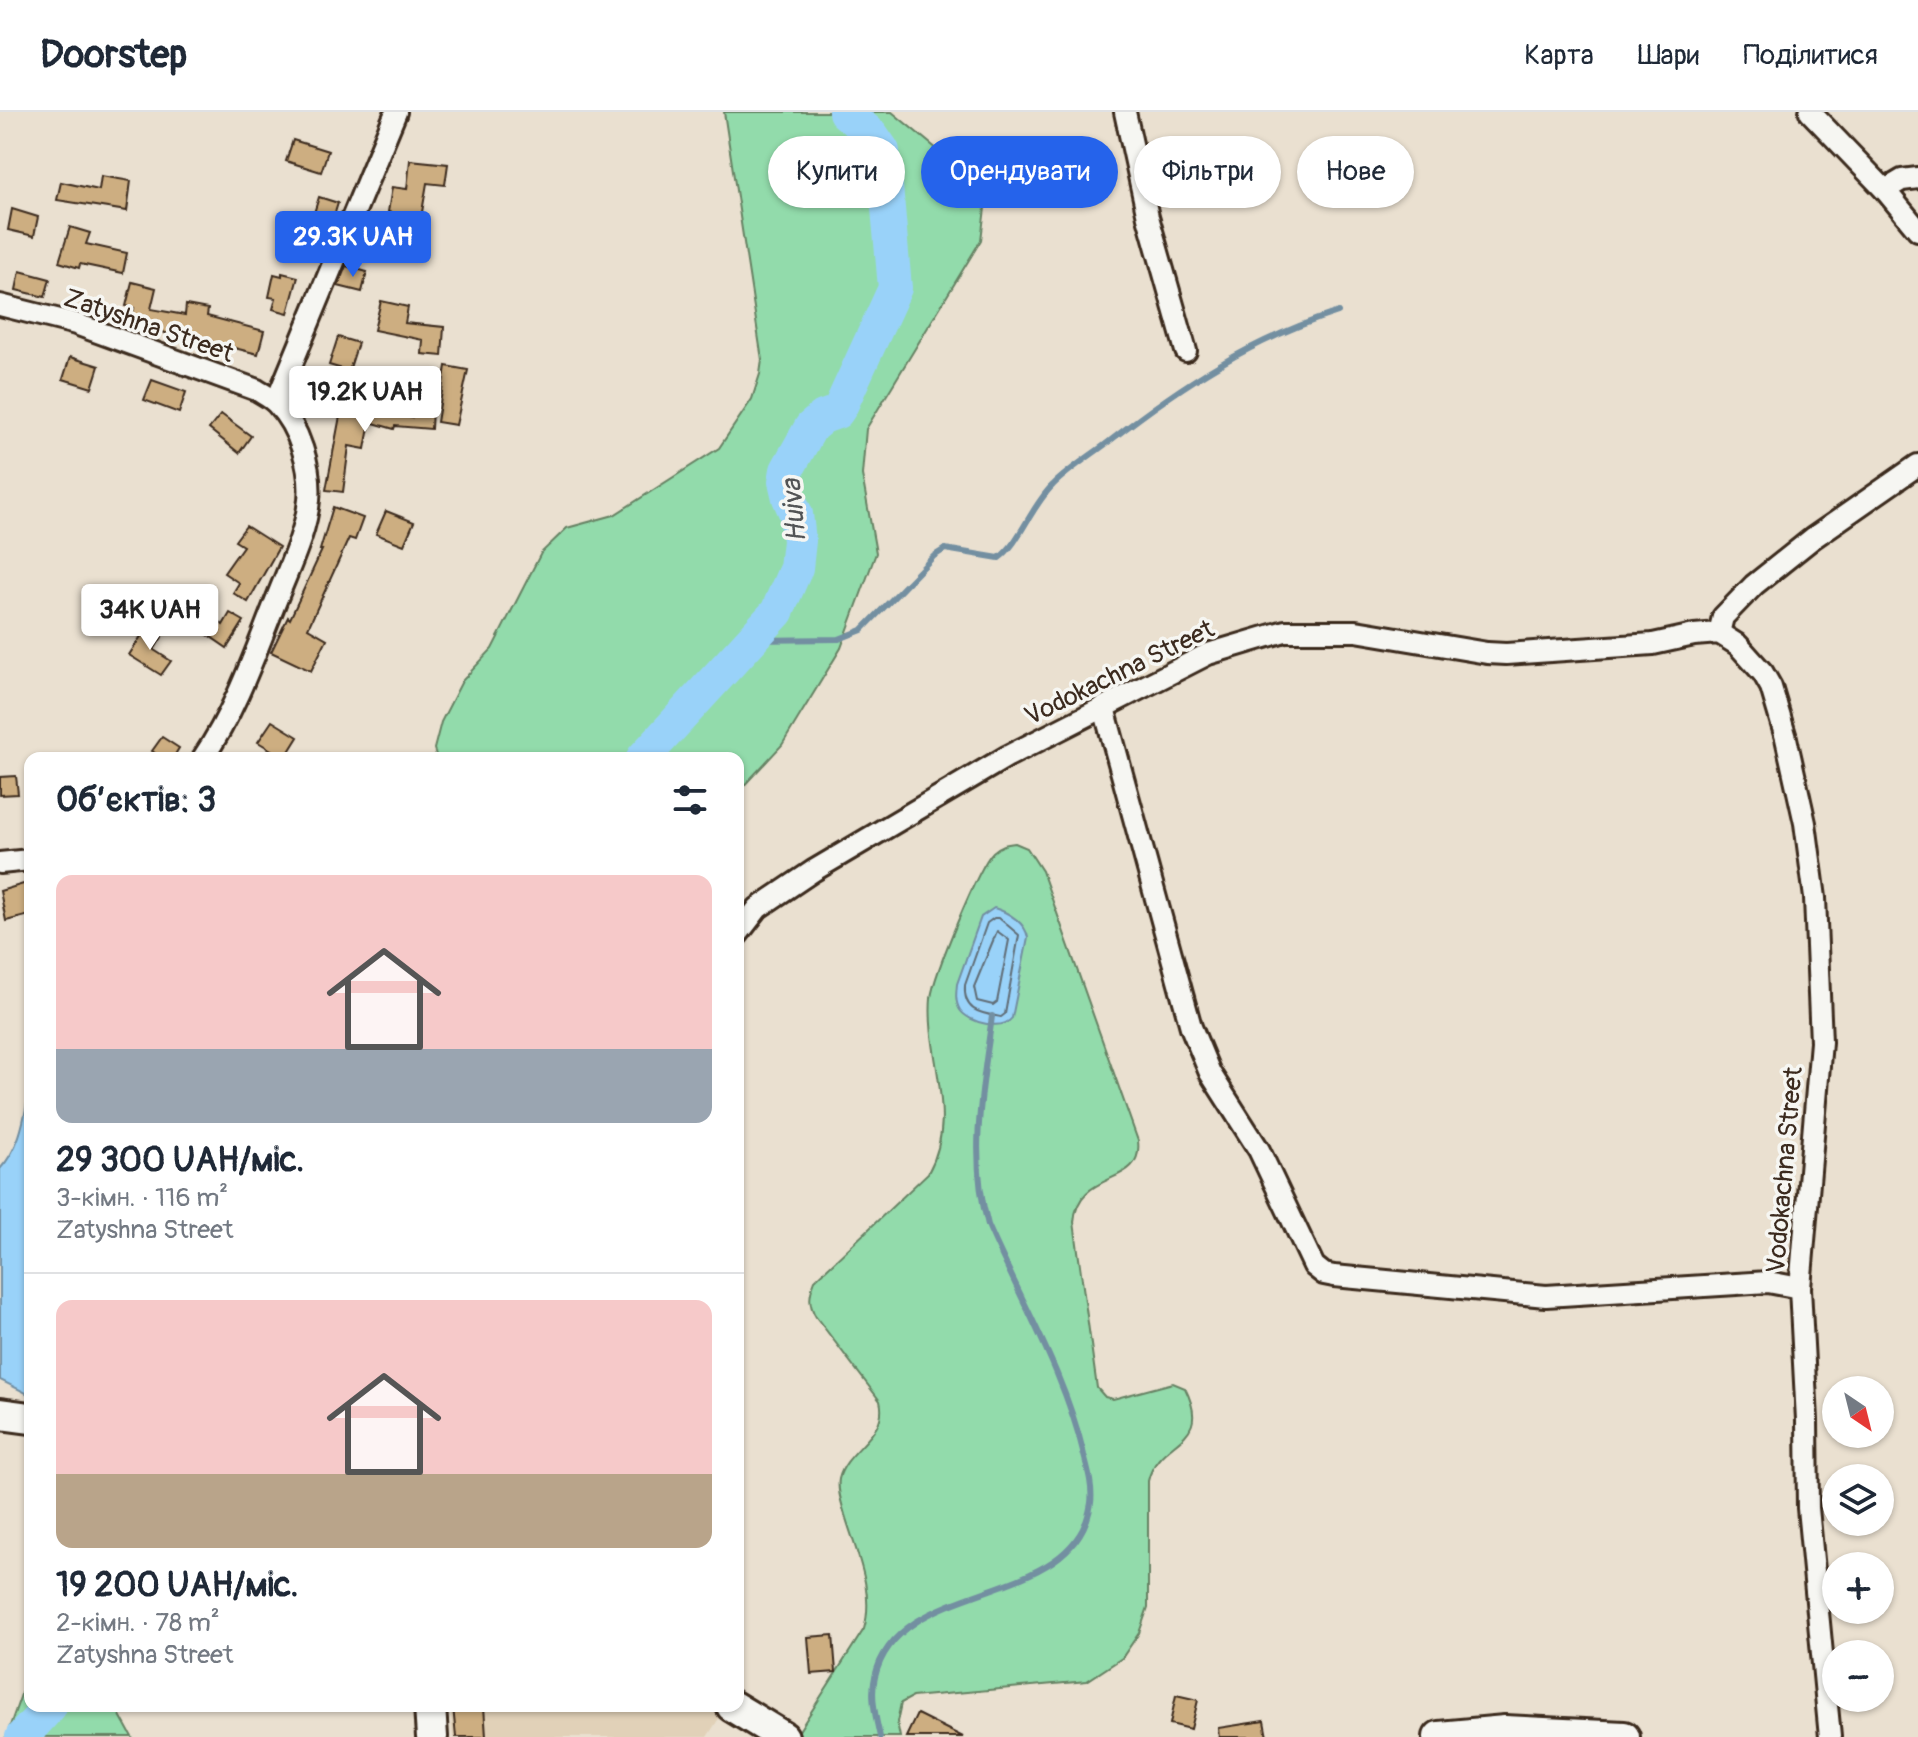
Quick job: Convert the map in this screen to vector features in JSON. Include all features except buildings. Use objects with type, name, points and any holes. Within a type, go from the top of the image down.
[{"type":"street","points":[[207,752],[237,700],[298,543],[309,501],[308,475],[301,446],[276,402],[396,112]]},
{"type":"street","points":[[1125,112],[1148,217],[1186,351]]},
{"type":"street","points":[[1810,112],[1885,190],[1918,230]]},
{"type":"street","points":[[1885,190],[1902,180],[1918,178]]},
{"type":"street","name":"Zatyshna Street","points":[[0,305],[76,324],[257,390],[276,402]]},
{"type":"street","points":[[1719,633],[1723,617],[1754,585],[1813,538],[1918,465]]},
{"type":"street","name":"Vodokachna Street","points":[[744,926],[758,908],[813,871],[1008,756],[1208,654],[1285,631],[1356,631],[1506,654],[1641,645],[1719,633],[1731,639],[1763,673],[1771,687],[1786,738],[1813,873],[1821,1042],[1800,1288],[1808,1508],[1830,1737]]},
{"type":"street","points":[[1104,708],[1191,1027],[1210,1073],[1259,1150],[1314,1266],[1324,1274],[1334,1276],[1546,1296],[1768,1282],[1800,1288]]},
{"type":"street","points":[[0,863],[24,861]]},
{"type":"street","points":[[0,1414],[24,1417]]},
{"type":"street","points":[[430,1712],[432,1737]]},
{"type":"street","points":[[742,1712],[783,1737]]},
{"type":"street","points":[[1439,1737],[1505,1731],[1624,1737]]},
{"type":"shaded area","points":[[451,1712],[723,1712],[707,1737],[453,1737]]},
{"type":"green space","points":[[724,112],[892,112],[921,136],[921,208],[985,208],[981,240],[866,429],[862,475],[876,553],[841,648],[782,745],[744,786],[744,752],[435,752],[441,722],[462,681],[492,649],[541,553],[567,528],[614,515],[719,448],[752,399],[762,360]]},
{"type":"green space","points":[[1015,843],[1027,848],[1042,871],[1138,1141],[1137,1156],[1131,1166],[1087,1193],[1078,1205],[1074,1222],[1097,1388],[1105,1397],[1113,1399],[1173,1383],[1185,1388],[1192,1407],[1193,1421],[1189,1431],[1162,1456],[1148,1481],[1148,1607],[1139,1633],[1122,1658],[1087,1681],[912,1697],[901,1703],[897,1722],[900,1737],[795,1737],[864,1629],[866,1586],[841,1502],[839,1479],[843,1468],[873,1433],[881,1413],[880,1401],[816,1317],[810,1299],[812,1290],[815,1280],[928,1173],[937,1151],[942,1108],[931,1021],[934,986],[958,922],[986,862],[999,848]]},
{"type":"green space","points":[[24,1686],[24,1712],[118,1712],[132,1737],[6,1737]]},
{"type":"water","points":[[994,908],[1016,919],[1028,938],[1012,1018],[994,1025],[964,1015],[958,1007],[956,994],[981,917]]},
{"type":"water","points":[[24,1116],[24,1392],[0,1380],[0,1169],[13,1151]]},
{"type":"waterway","name":"Huiva","points":[[649,752],[777,612],[796,568],[799,541],[796,514],[785,481],[787,470],[811,427],[823,417],[837,412],[841,406],[895,288],[883,151],[872,135],[845,112]]},
{"type":"waterway","points":[[752,640],[839,639],[862,630],[934,556],[945,549],[999,558],[1053,485],[1138,420],[1191,382],[1246,350],[1338,312]]},
{"type":"waterway","points":[[880,1737],[873,1692],[875,1677],[890,1645],[916,1622],[949,1605],[1022,1578],[1054,1561],[1078,1537],[1091,1503],[1088,1473],[1066,1396],[988,1225],[982,1199],[979,1120],[992,1016]]},
{"type":"waterway","name":"Huiva","points":[[22,1737],[45,1712]]}]
